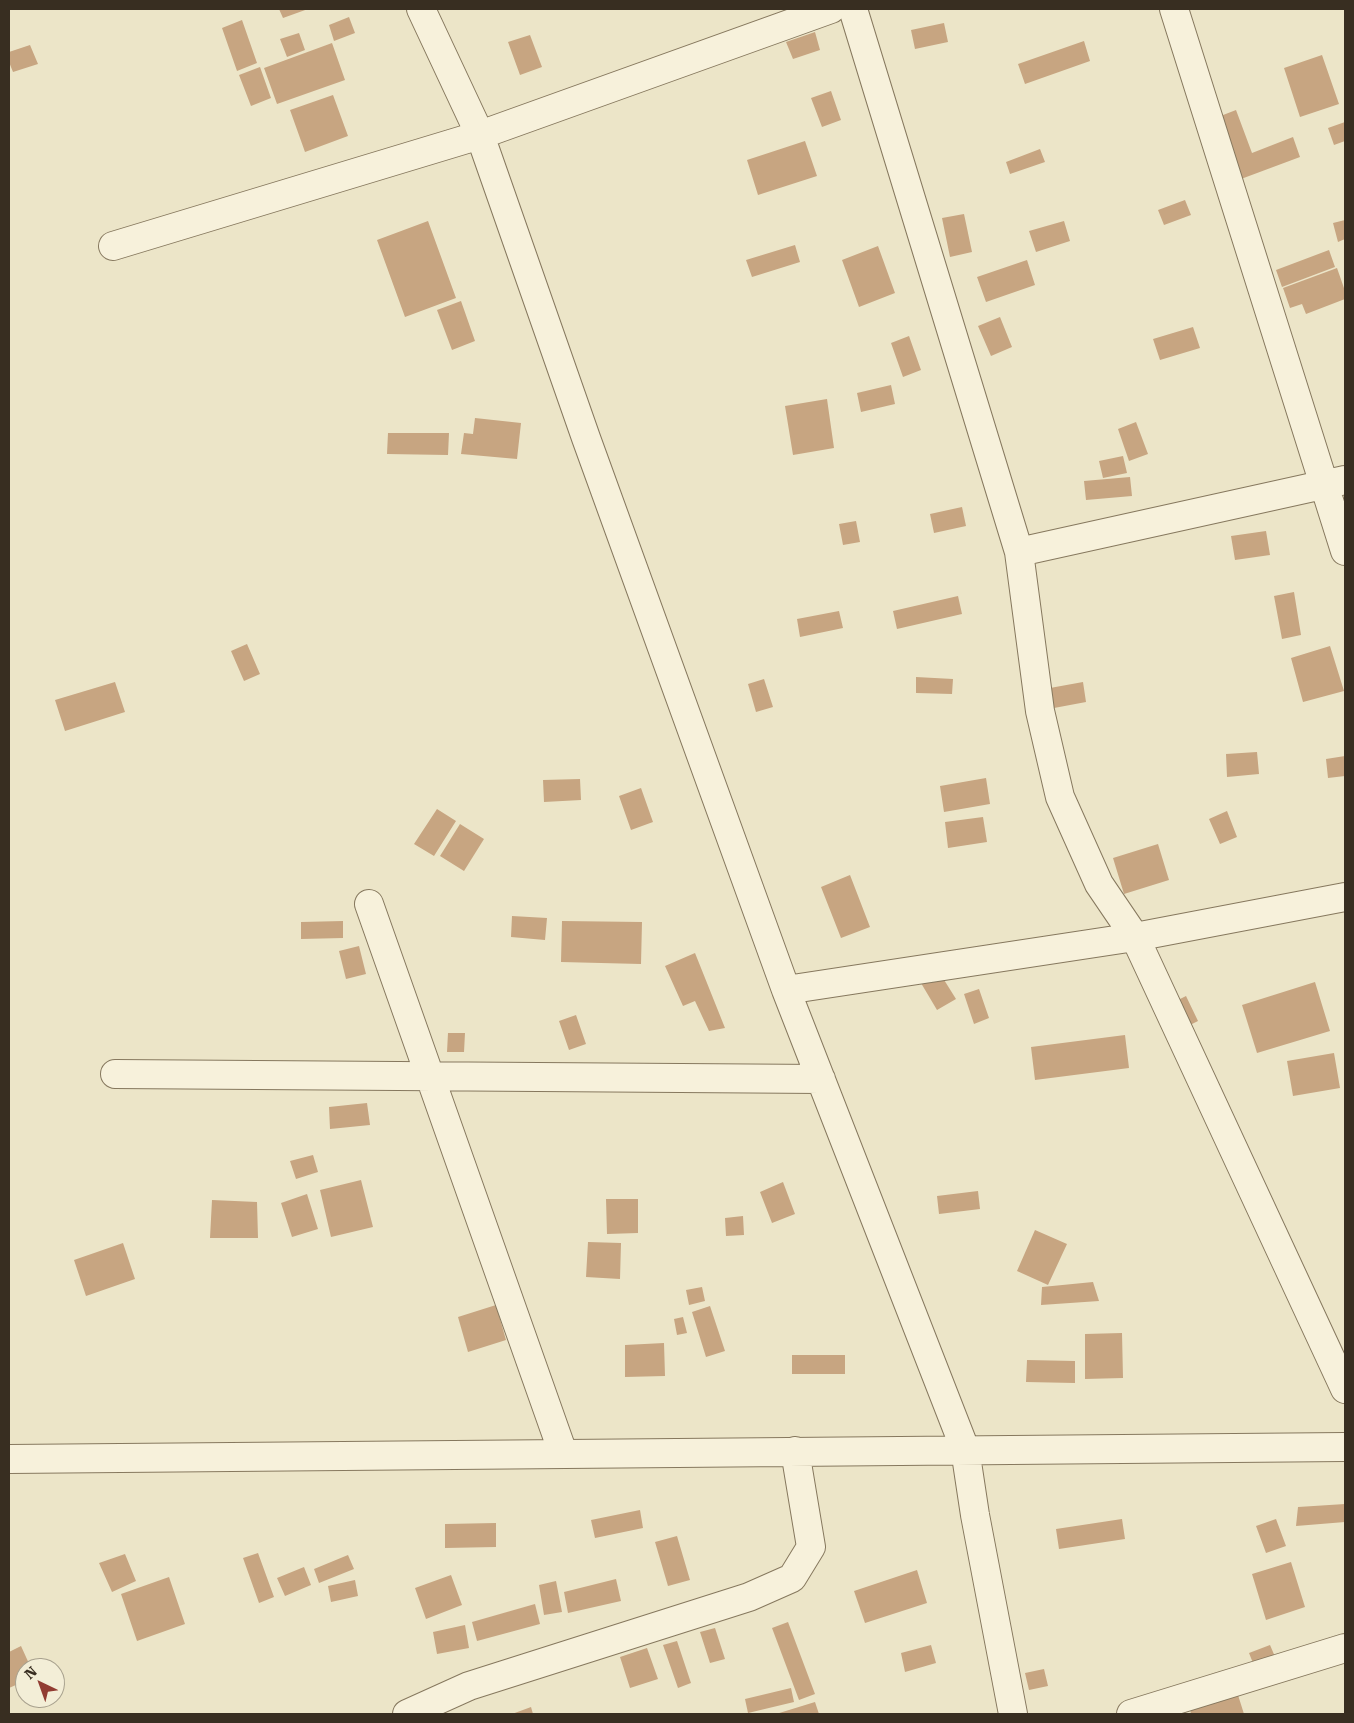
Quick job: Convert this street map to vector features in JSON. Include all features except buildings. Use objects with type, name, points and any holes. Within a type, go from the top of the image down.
[{"type":"street","points":[[421,9],[480,135],[586,438],[786,990],[965,1449],[974,1515],[1013,1714]]},
{"type":"street","points":[[113,246],[480,135],[831,9]]},
{"type":"street","points":[[853,9],[1019,552],[1040,711],[1060,797],[1099,884],[1135,937],[1345,1389]]},
{"type":"street","points":[[1174,9],[1335,482],[1345,551]]},
{"type":"street","points":[[1019,552],[1335,482]]},
{"type":"street","points":[[786,990],[1135,937],[1345,897]]},
{"type":"street","points":[[368,904],[563,1454]]},
{"type":"street","points":[[116,1074],[821,1079]]},
{"type":"street","points":[[9,1459],[1345,1447]]},
{"type":"street","points":[[407,1714],[469,1686],[749,1597],[792,1578],[811,1547],[795,1451]]},
{"type":"street","points":[[1131,1714],[1345,1648]]}]
